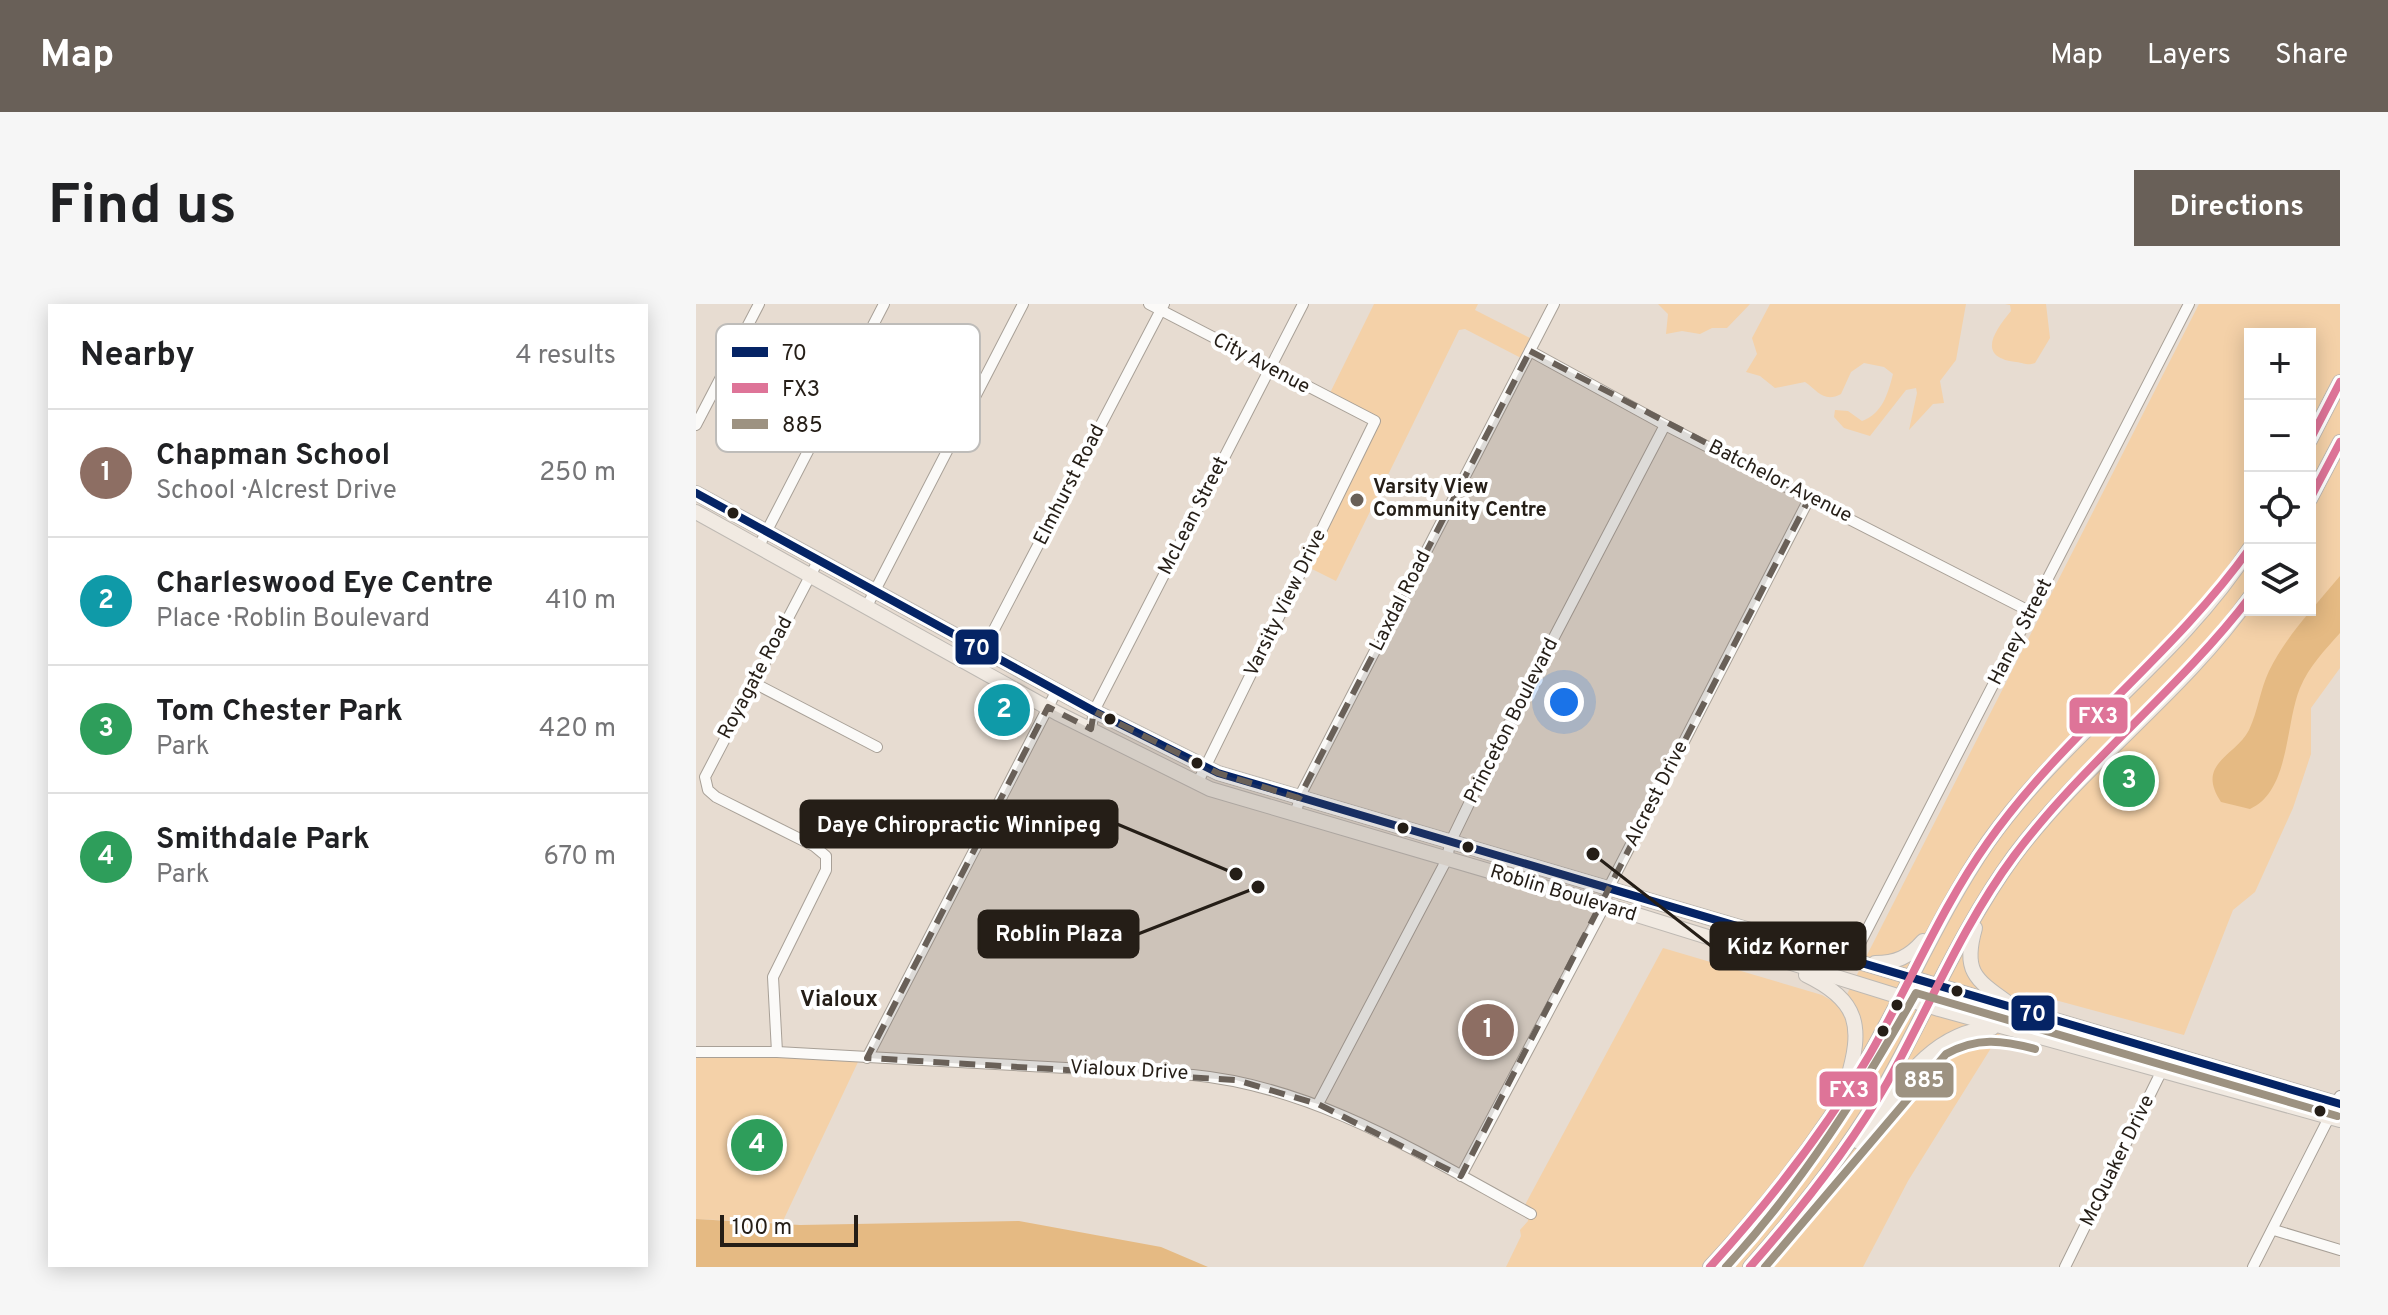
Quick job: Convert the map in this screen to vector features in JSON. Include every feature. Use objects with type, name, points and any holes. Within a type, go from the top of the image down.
[{"type":"main road","points":[[2316,428],[2340,382]]},
{"type":"main road","points":[[2316,488],[2340,442]]},
{"type":"main road","name":"Roblin Boulevard","points":[[696,493],[1094,711],[1205,767],[1300,799],[1870,963],[1910,979],[2170,1054],[2337,1108]]},
{"type":"main road","name":"Roblin Boulevard","points":[[696,512],[1048,707],[1197,784],[2005,1028],[2162,1070],[2337,1108]]},
{"type":"main road","points":[[1710,1267],[1786,1178],[1842,1101],[1941,919],[2004,821],[2052,766],[2191,626],[2244,556]]},
{"type":"main road","points":[[1750,1267],[1837,1160],[1887,1082],[1983,903],[2044,817],[2202,656],[2244,604]]},
{"type":"main road","points":[[1983,903],[1969,951],[1970,965],[1982,985],[2017,1009]]},
{"type":"main road","points":[[1870,963],[1899,961],[1913,953],[1941,919]]},
{"type":"main road","points":[[1777,960],[1829,987],[1853,1015],[1856,1050],[1842,1101]]},
{"type":"main road","points":[[1837,1160],[1858,1143],[1914,1070],[1939,1044],[1960,1033],[2005,1028]]},
{"type":"street","points":[[749,324],[759,304]]},
{"type":"street","points":[[874,324],[884,304]]},
{"type":"street","points":[[980,388],[1023,304]]},
{"type":"street","name":"City Avenue","points":[[1149,304],[1162,307],[1270,369],[1375,421]]},
{"type":"street","name":"McLean Street","points":[[1091,729],[1094,711],[1303,304]]},
{"type":"street","name":"Laxdal Road","points":[[1295,814],[1554,304]]},
{"type":"street","name":"Haney Street","points":[[1852,959],[2189,304]]},
{"type":"street","name":"Elmhurst Road","points":[[975,666],[1162,307]]},
{"type":"street","name":"Batchelor Avenue","points":[[1530,351],[1665,425],[2031,612]]},
{"type":"street","points":[[696,425],[716,387]]},
{"type":"street","name":"Varsity View Drive","points":[[1197,784],[1375,421]]},
{"type":"street","name":"Princeton Boulevard","points":[[1318,1104],[1447,859],[1450,843],[1665,425]]},
{"type":"street","points":[[759,546],[808,452]]},
{"type":"street","points":[[867,606],[947,452]]},
{"type":"street","name":"Alcrest Drive","points":[[1461,1176],[1605,905],[1608,889],[1810,497]]},
{"type":"street","name":"Royagate Road","points":[[777,1052],[773,977],[826,870],[826,856],[814,846],[716,797],[705,784],[708,770],[819,559]]},
{"type":"street","points":[[754,683],[877,747]]},
{"type":"street","points":[[867,1058],[1057,690]]},
{"type":"street","name":"Vialoux Drive","points":[[696,1052],[777,1052],[1196,1075],[1281,1091],[1318,1104],[1531,1214]]},
{"type":"street","name":"McQuaker Drive","points":[[2065,1267],[2170,1054]]},
{"type":"street","points":[[2253,1267],[2337,1108]]},
{"type":"street","points":[[2274,1230],[2340,1250]]},
{"type":"highlighted area","points":[[1530,351],[1810,497],[1461,1176],[1318,1104],[1236,1080],[867,1058],[1048,707],[1091,729],[1094,711],[1218,773],[1299,798]]},
{"type":"shaded area","name":"Varsity View Community Centre","points":[[1374,304],[1478,304],[1475,310],[1532,339],[1521,358],[1465,329],[1459,330],[1336,581],[1308,567],[1378,420],[1329,395]]},
{"type":"shaded area","points":[[1658,304],[1750,304],[1727,328],[1712,328],[1700,334],[1682,331],[1666,334],[1668,314]]},
{"type":"shaded area","points":[[1770,304],[1966,304],[1956,360],[1940,381],[1944,403],[1933,404],[1909,430],[1917,393],[1916,388],[1906,390],[1870,436],[1844,428],[1834,417],[1835,410],[1848,411],[1862,421],[1869,418],[1883,402],[1893,374],[1884,367],[1864,363],[1851,372],[1841,394],[1830,397],[1822,395],[1805,382],[1775,388],[1760,376],[1746,372],[1757,354],[1752,338]]},
{"type":"shaded area","points":[[2005,304],[2046,304],[2050,338],[2035,363],[1996,355],[1992,343],[1994,335],[2011,311],[2010,305]]},
{"type":"shaded area","points":[[2199,304],[2340,304],[2340,668],[2311,708],[2311,754],[2293,808],[2255,892],[2233,910],[2184,1035],[2026,992],[1908,1181],[1863,1267],[1506,1267],[1521,1236],[1520,1230],[1528,1221],[1526,1203],[1663,948],[1822,995],[1841,1006]]},
{"type":"shaded area","points":[[2340,576],[2340,633],[2313,665],[2300,688],[2273,788],[2250,809],[2221,802],[2214,789],[2215,769],[2249,730],[2276,658],[2306,616],[2316,616],[2316,604]]},
{"type":"shaded area","points":[[716,1054],[858,1062],[782,1223],[696,1219],[696,1058]]},
{"type":"shaded area","points":[[696,1219],[800,1225],[1019,1221],[1161,1247],[1208,1267],[696,1267]]},
{"type":"transit line","name":"FX3","points":[[2316,428],[2340,382]]},
{"type":"transit line","name":"FX3","points":[[2316,488],[2340,442]]},
{"type":"transit line","name":"70","points":[[696,493],[1094,711],[1218,773],[2340,1104]]},
{"type":"transit line","name":"FX3","points":[[1710,1267],[1775,1191],[1834,1110],[1885,1028],[1955,893],[1988,842],[2050,766],[2187,624],[2244,556]]},
{"type":"transit line","name":"FX3","points":[[1750,1267],[1788,1223],[1857,1131],[1887,1083],[1978,910],[2014,856],[2070,789],[2193,663],[2244,604]]},
{"type":"transit line","name":"885","points":[[1726,1267],[1780,1203],[1829,1136],[1916,993],[2337,1116]]},
{"type":"transit line","name":"885","points":[[1765,1267],[1946,1054],[1968,1045],[1990,1042],[2035,1049]]},
{"type":"place","name":"Varsity View Community Centre","points":[[1357,500]]},
{"type":"place","name":"Charleswood Eye Centre","points":[[1004,710]]},
{"type":"place","name":"Tom Chester Park","points":[[2129,781]]},
{"type":"place","name":"Kidz Korner","points":[[1593,854]]},
{"type":"place","name":"Daye Chiropractic Winnipeg","points":[[1236,874]]},
{"type":"place","name":"Roblin Plaza","points":[[1258,887]]},
{"type":"place","name":"Chapman School","points":[[1488,1030]]},
{"type":"place","name":"Smithdale Park","points":[[757,1145]]},
{"type":"district","name":"Vialoux","points":[[839,1000]]}]
